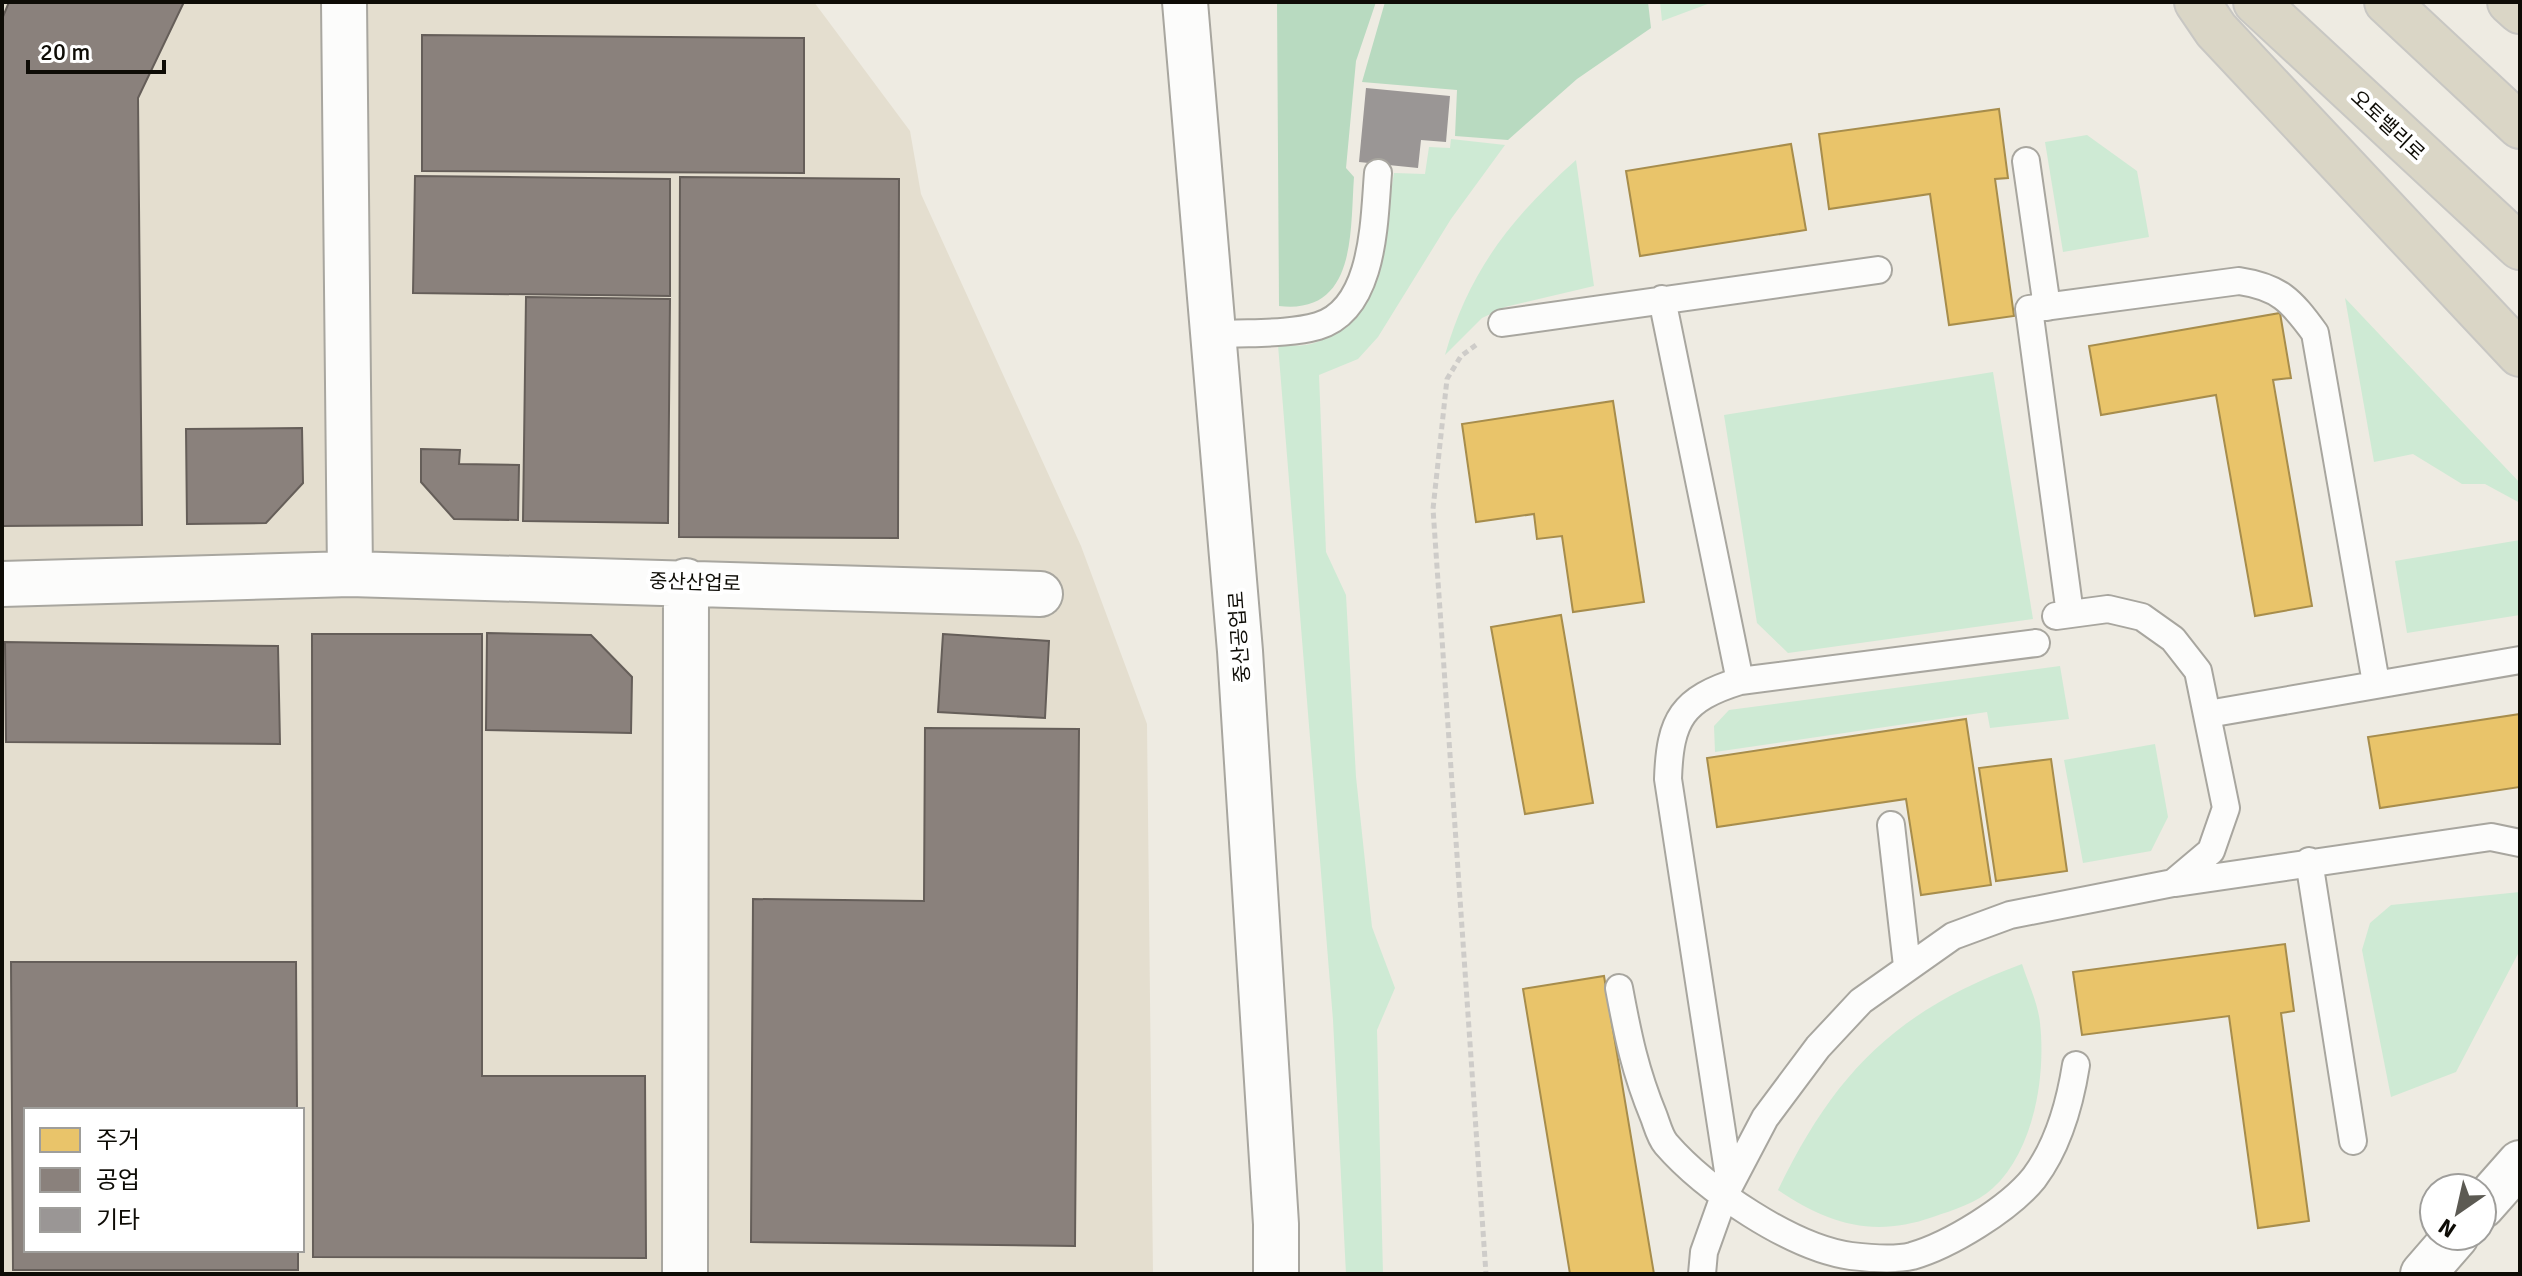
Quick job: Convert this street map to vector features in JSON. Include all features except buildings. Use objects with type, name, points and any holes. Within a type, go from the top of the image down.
[{"type":"highway","points":[[2197,2],[2216,30],[2520,354]]},
{"type":"highway","name":"오토밸리로","points":[[2256,2],[2520,247]]},
{"type":"highway","points":[[2387,2],[2520,126]]},
{"type":"highway","points":[[2510,2],[2520,11]]},
{"type":"street","points":[[344,2],[350,574]]},
{"type":"street","name":"중산공업로","points":[[1185,2],[1240,651],[1276,1224],[1276,1274]]},
{"type":"street","name":"중산산업로","points":[[2,584],[350,574],[686,581],[1040,594]]},
{"type":"street","points":[[685,1274],[686,581]]},
{"type":"street","points":[[2498,1188],[2520,1163]]},
{"type":"street","points":[[2423,1274],[2442,1252]]},
{"type":"lane","points":[[2026,161],[2047,307]]},
{"type":"lane","points":[[1213,335],[1323,325],[1342,309],[1358,288],[1370,259],[1378,173]]},
{"type":"lane","points":[[1502,323],[1878,270]]},
{"type":"lane","points":[[2173,883],[2211,851],[2226,808],[2198,671],[2173,639],[2142,617],[2108,609],[2063,615],[2029,309],[2239,281],[2269,286],[2296,307],[2315,333],[2376,683]]},
{"type":"lane","points":[[1662,299],[1740,681]]},
{"type":"lane","points":[[1727,1190],[1668,779],[1674,726],[1688,705],[1714,689],[1740,681],[2036,643]]},
{"type":"lane","points":[[2208,714],[2520,660]]},
{"type":"lane","points":[[1891,825],[1907,966]]},
{"type":"lane","points":[[1702,1274],[1704,1252],[1727,1190],[1765,1118],[1818,1047],[1861,1001],[1953,936],[2010,915],[2173,883],[2491,837],[2520,843]]},
{"type":"lane","points":[[2309,861],[2353,1141]]},
{"type":"lane","points":[[1619,988],[1633,1064],[1664,1142],[1793,1237],[1849,1256],[1910,1256],[1966,1231],[2006,1205],[2034,1177],[2055,1140],[2072,1092],[2076,1065]]},
{"type":"path","points":[[1486,1274],[1433,509],[1447,379],[1461,356],[1502,323]]},
{"type":"shaded area","points":[[2,2],[814,2],[910,131],[921,194],[1081,546],[1147,724],[1153,1274],[2,1274]]},
{"type":"green space","points":[[1277,2],[1376,2],[1356,61],[1346,168],[1354,177],[1349,244],[1336,283],[1323,297],[1304,305],[1279,306]]},
{"type":"green space","points":[[1385,2],[1648,2],[1651,28],[1577,79],[1508,140],[1455,136],[1457,90],[1362,82]]},
{"type":"green space","points":[[1660,2],[1713,2],[1662,21]]},
{"type":"green space","points":[[2087,135],[2137,171],[2149,237],[2063,252],[2045,142]]},
{"type":"green space","points":[[1451,139],[1505,145],[1451,219],[1378,337],[1358,359],[1319,375],[1326,552],[1346,595],[1356,777],[1372,927],[1395,988],[1377,1030],[1383,1274],[1346,1274],[1333,1020],[1278,345],[1314,343],[1335,333],[1351,316],[1374,271],[1394,173],[1425,174],[1429,147],[1450,148]]},
{"type":"green space","points":[[1576,160],[1594,286],[1505,307],[1482,318],[1445,355],[1466,297],[1495,248],[1531,203]]},
{"type":"green space","points":[[2345,298],[2520,483],[2520,503],[2485,484],[2462,484],[2413,454],[2374,462]]},
{"type":"green space","points":[[1993,372],[2033,619],[1788,653],[1757,623],[1724,415]]},
{"type":"green space","points":[[2520,540],[2520,615],[2407,633],[2395,561]]},
{"type":"green space","points":[[2060,666],[2069,719],[1990,728],[1987,712],[1715,752],[1714,726],[1729,710]]},
{"type":"green space","points":[[2155,744],[2168,817],[2151,851],[2083,863],[2064,760]]},
{"type":"green space","points":[[2520,892],[2520,950],[2456,1072],[2391,1097],[2362,950],[2370,923],[2391,905]]},
{"type":"green space","points":[[2022,964],[2040,1023],[2039,1088],[2018,1154],[1993,1188],[1972,1202],[1933,1217],[1911,1223],[1871,1227],[1815,1212],[1778,1190],[1823,1111],[1874,1050],[1939,1002]]}]
